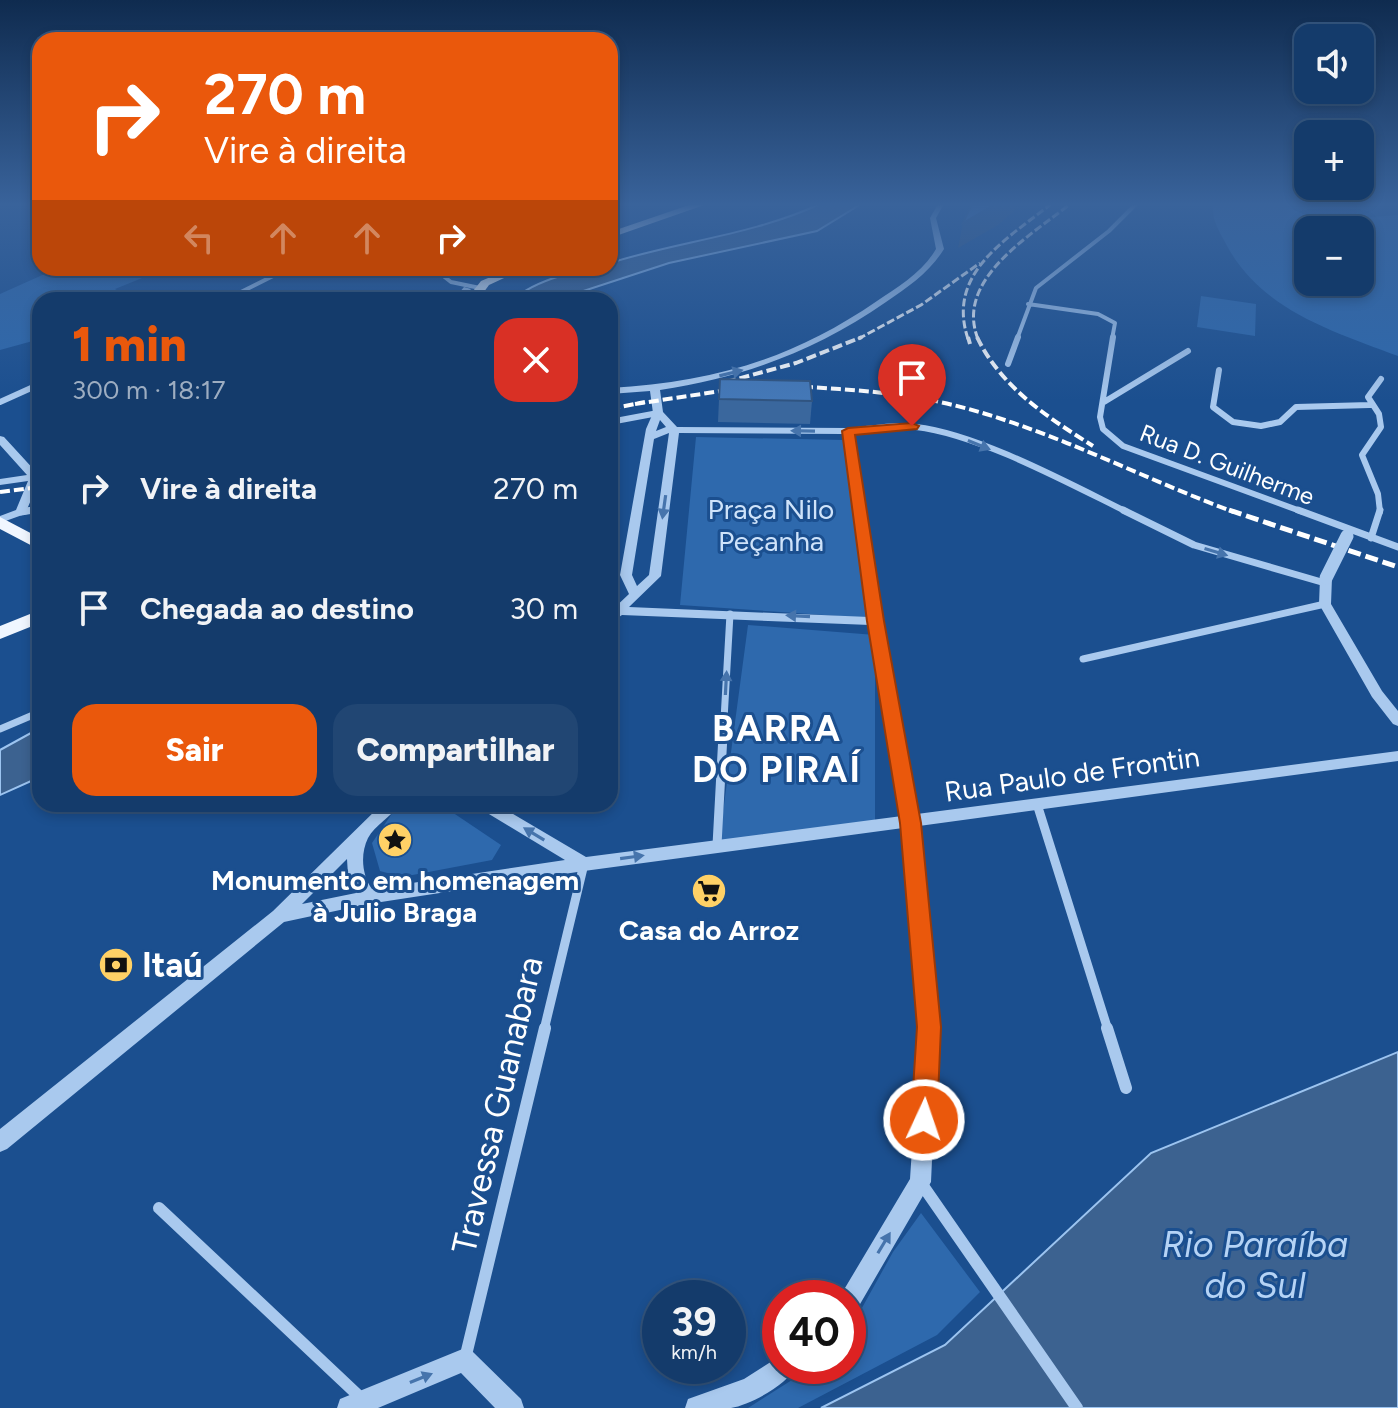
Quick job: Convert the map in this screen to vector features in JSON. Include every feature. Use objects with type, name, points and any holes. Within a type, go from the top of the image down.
[{"type":"main road","points":[[469,292],[468,282],[480,276]]},
{"type":"main road","points":[[473,292],[498,276]]},
{"type":"main road","points":[[0,521],[32,540]]},
{"type":"main road","points":[[0,633],[32,619]]},
{"type":"street","points":[[618,391],[655,390],[778,359],[846,328],[923,270]]},
{"type":"street","points":[[1008,364],[1028,304],[1043,279],[1056,270]]},
{"type":"street","points":[[241,292],[273,276]]},
{"type":"street","points":[[442,276],[466,292]]},
{"type":"street","name":"Rua D. Guilherme","points":[[1028,304],[1098,314],[1115,323],[1100,417],[1103,429],[1123,446],[1348,533]]},
{"type":"street","points":[[1104,402],[1188,351]]},
{"type":"street","points":[[1219,370],[1213,407],[1228,420],[1244,424],[1275,424],[1291,409],[1302,406],[1370,405]]},
{"type":"street","points":[[1371,538],[1382,516],[1380,491],[1362,455],[1381,427],[1379,414],[1370,405],[1369,392],[1381,379]]},
{"type":"street","points":[[0,402],[32,388]]},
{"type":"street","points":[[634,593],[626,575],[650,437],[658,413],[655,390]]},
{"type":"street","points":[[618,420],[658,413]]},
{"type":"street","points":[[658,413],[674,430]]},
{"type":"street","points":[[650,437],[674,430],[848,431],[902,426],[944,431],[1056,477],[1194,545],[1325,580]]},
{"type":"street","points":[[618,612],[655,576],[674,430]]},
{"type":"street","points":[[848,431],[876,621],[911,823],[929,1027],[920,1182],[862,1280]]},
{"type":"street","points":[[0,439],[32,470]]},
{"type":"street","points":[[0,482],[32,477]]},
{"type":"street","points":[[21,512],[32,489]]},
{"type":"street","points":[[0,521],[32,510]]},
{"type":"street","points":[[1398,547],[1348,533],[1325,580],[1325,604],[1377,694],[1398,721]]},
{"type":"street","points":[[1083,659],[1325,604]]},
{"type":"street","points":[[618,615],[730,614],[876,621]]},
{"type":"street","points":[[717,845],[730,614]]},
{"type":"street","points":[[0,729],[32,715]]},
{"type":"street","name":"Rua Paulo de Frontin","points":[[279,916],[368,897],[584,864],[1398,756]]},
{"type":"street","points":[[1037,804],[1126,1088]]},
{"type":"street","points":[[0,1142],[279,916],[383,812]]},
{"type":"street","points":[[497,812],[584,864]]},
{"type":"street","points":[[362,831],[354,865],[357,881],[368,897]]},
{"type":"street","name":"Travessa Guanabara","points":[[465,1360],[584,864]]},
{"type":"street","points":[[920,1182],[1077,1408]]},
{"type":"street","points":[[159,1208],[357,1405],[465,1360],[512,1408]]},
{"type":"street","points":[[697,1408],[751,1389],[762,1381]]},
{"type":"green space","points":[[1243,270],[1294,270],[1294,296],[1374,296],[1374,270],[1398,270],[1398,356],[1324,327],[1278,302]]},
{"type":"green space","points":[[40,276],[147,276],[115,289],[120,292],[32,292],[32,341],[0,350],[0,294]]},
{"type":"green space","points":[[1201,296],[1256,304],[1255,336],[1197,327]]},
{"type":"green space","name":"Praça Nilo Peçanha","points":[[696,437],[844,440],[868,618],[680,605]]},
{"type":"green space","points":[[748,625],[875,635],[875,825],[719,842]]},
{"type":"green space","points":[[393,812],[452,812],[501,845],[492,860],[402,877],[380,871],[372,843]]},
{"type":"green space","points":[[921,1213],[980,1292],[937,1335],[866,1372],[866,1301],[893,1252]]},
{"type":"green space","points":[[786,1384],[844,1384],[798,1408],[748,1408]]},
{"type":"water","points":[[618,270],[649,270],[580,292],[524,292],[558,276],[618,276]]},
{"type":"water","points":[[32,732],[32,781],[0,795],[0,750]]},
{"type":"water","name":"Rio Paraíba do Sul","points":[[1398,1052],[1398,1408],[821,1408],[945,1345],[1151,1153]]},
{"type":"building","points":[[720,379],[810,381],[812,401],[719,399]]},
{"type":"railway","points":[[861,337],[921,305],[971,270]]},
{"type":"railway","points":[[968,339],[963,316],[965,295],[978,270]]},
{"type":"railway","points":[[978,339],[974,317],[977,297],[994,270]]},
{"type":"railway","points":[[726,382],[796,363],[861,337]]},
{"type":"railway","points":[[968,337],[970,344]]},
{"type":"railway","points":[[978,339],[1012,386],[1042,412],[1093,446]]},
{"type":"railway","points":[[789,386],[913,397],[989,415],[1060,440],[1234,512]]},
{"type":"railway","points":[[635,404],[741,388]]},
{"type":"railway","points":[[635,404],[645,402]]},
{"type":"railway","points":[[618,407],[635,404]]},
{"type":"railway","points":[[0,492],[32,488]]},
{"type":"railway","points":[[1229,510],[1398,567]]},
{"type":"place","name":"Monumento em homenagem à Julio Braga","points":[[395,840]]},
{"type":"place","name":"Casa do Arroz","points":[[709,891]]},
{"type":"place","name":"Itaú","points":[[116,965]]},
{"type":"district","name":"BARRA DO PIRAÍ","points":[[777,748]]},
{"type":"route","points":[[912,426],[848,431],[876,621],[911,823],[929,1027],[924,1120]]}]
